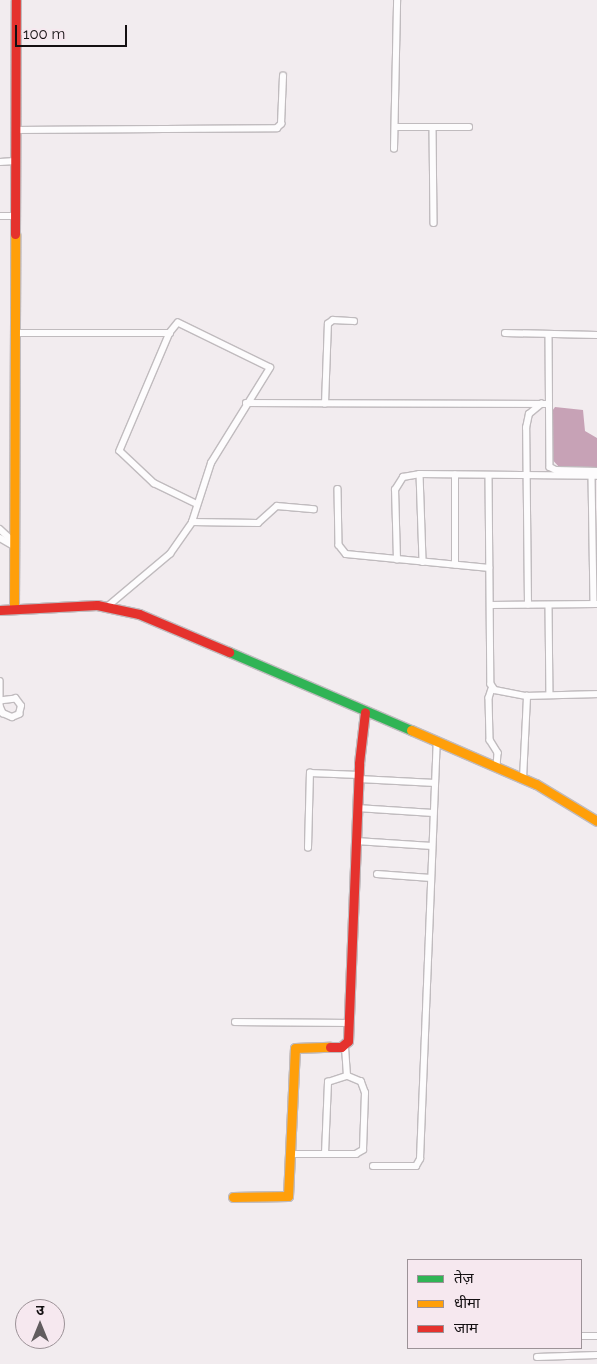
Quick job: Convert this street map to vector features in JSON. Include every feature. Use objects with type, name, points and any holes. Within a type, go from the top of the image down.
[{"type":"street","points":[[14,609],[16,0]]},
{"type":"street","points":[[394,149],[397,0]]},
{"type":"street","points":[[15,130],[277,128],[280,124],[283,76]]},
{"type":"street","points":[[395,127],[469,127]]},
{"type":"street","points":[[433,127],[434,223]]},
{"type":"street","points":[[0,162],[15,162]]},
{"type":"street","points":[[0,216],[15,216]]},
{"type":"street","points":[[326,404],[328,324],[333,320],[354,321]]},
{"type":"street","points":[[108,606],[162,562],[192,522],[196,503],[211,463],[246,403],[269,372],[269,366],[184,324],[174,325],[120,451],[154,482],[196,503]]},
{"type":"street","points":[[505,332],[597,334]]},
{"type":"street","points":[[15,333],[170,333]]},
{"type":"street","points":[[548,334],[550,467],[556,470],[597,471]]},
{"type":"street","points":[[246,403],[549,404]]},
{"type":"street","points":[[528,605],[527,418],[541,404]]},
{"type":"street","points":[[420,474],[423,562]]},
{"type":"street","points":[[397,560],[396,484],[403,476],[420,474],[595,476],[596,604],[490,605]]},
{"type":"street","points":[[455,565],[456,474]]},
{"type":"street","points":[[489,475],[492,688],[489,694],[490,740],[498,753],[497,768]]},
{"type":"street","points":[[338,489],[339,548],[352,556],[489,568]]},
{"type":"street","points":[[192,522],[258,523],[277,506],[314,509]]},
{"type":"street","points":[[0,529],[14,544]]},
{"type":"street","points":[[0,538],[14,544]]},
{"type":"street","points":[[549,605],[550,694]]},
{"type":"street","points":[[0,610],[108,606],[139,614],[523,778],[559,796],[597,821]]},
{"type":"street","points":[[0,681],[0,701]]},
{"type":"street","points":[[492,688],[527,696],[597,694]]},
{"type":"street","points":[[523,778],[527,696]]},
{"type":"street","points":[[347,1076],[345,1045],[348,1023],[357,808],[365,712]]},
{"type":"street","points":[[373,1166],[416,1166],[420,1159],[437,742]]},
{"type":"street","points":[[308,848],[310,772],[435,783]]},
{"type":"street","points":[[357,808],[433,813]]},
{"type":"street","points":[[356,841],[432,846]]},
{"type":"street","points":[[377,874],[430,878]]},
{"type":"street","points":[[235,1022],[348,1023]]},
{"type":"street","points":[[233,1197],[287,1197],[296,1047],[345,1045]]},
{"type":"street","points":[[291,1154],[359,1154],[364,1147],[364,1087],[347,1076]]},
{"type":"street","points":[[325,1154],[328,1082],[347,1076]]},
{"type":"street","points":[[582,1336],[597,1336]]},
{"type":"street","points":[[537,1357],[597,1355]]},
{"type":"shaded area","points":[[555,407],[583,410],[585,431],[597,438],[597,467],[559,467],[550,457],[550,414]]},
{"type":"traffic: fast","points":[[229,652],[411,730]]},
{"type":"traffic: slow","points":[[14,609],[15,234]]},
{"type":"traffic: slow","points":[[411,730],[536,784],[597,821]]},
{"type":"traffic: slow","points":[[233,1197],[288,1196],[295,1048],[330,1047]]},
{"type":"traffic: jam","points":[[15,234],[16,0]]},
{"type":"traffic: jam","points":[[0,610],[97,605],[139,614],[229,652]]},
{"type":"traffic: jam","points":[[330,1047],[341,1047],[348,1041],[359,763],[365,712]]}]
